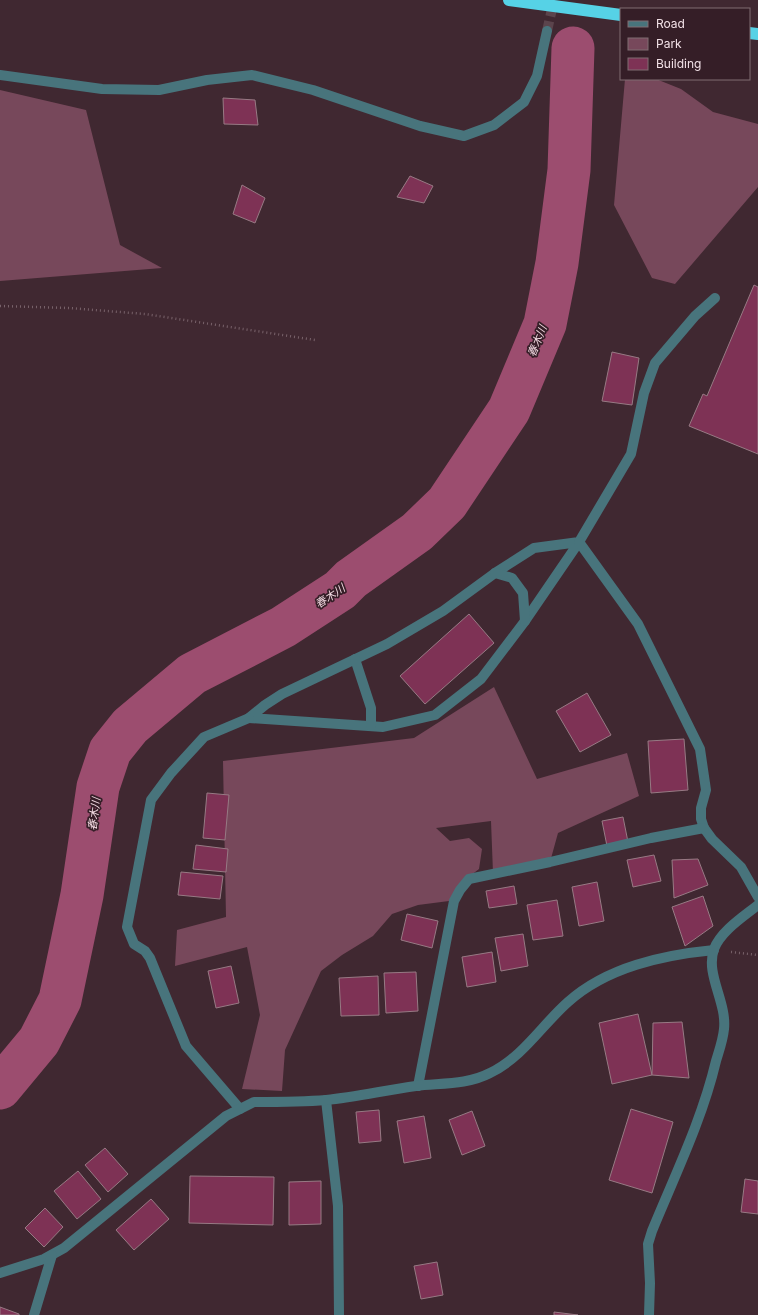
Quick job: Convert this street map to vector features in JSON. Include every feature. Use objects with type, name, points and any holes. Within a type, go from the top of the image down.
[{"type":"highway","points":[[509,0],[620,15]]},
{"type":"street","points":[[0,75],[102,89],[159,90],[207,80],[252,75],[313,90],[420,126],[464,136],[494,125],[524,102],[537,76],[548,31]]},
{"type":"street","points":[[249,718],[383,727],[435,715],[481,679],[525,621],[579,542],[631,454],[644,393],[655,363],[695,316],[715,298]]},
{"type":"street","points":[[240,1109],[186,1046],[150,958],[145,951],[134,944],[126,928],[151,800],[171,773],[204,737],[249,718],[282,694],[387,644],[443,611],[495,573],[534,548],[579,542]]},
{"type":"street","points":[[579,542],[638,624],[700,749],[706,790],[701,808],[701,820],[704,828],[712,839],[741,867],[758,897]]},
{"type":"street","points":[[495,573],[512,578],[523,592],[525,621]]},
{"type":"street","points":[[355,659],[371,708],[371,726]]},
{"type":"street","points":[[418,1086],[454,901],[460,890],[469,879],[651,838],[704,828]]},
{"type":"street","points":[[649,1315],[650,1283],[648,1244],[699,1118],[713,1074],[724,1030],[725,1017],[712,972],[712,958],[714,950],[723,934],[758,905]]},
{"type":"street","points":[[0,1273],[44,1259],[64,1248],[226,1116],[254,1102],[326,1100],[418,1086],[450,1084],[489,1074],[506,1065],[518,1055],[567,1003],[586,987],[612,974],[641,964],[679,955],[714,950]]},
{"type":"street","points":[[326,1100],[338,1206],[339,1315]]},
{"type":"street","points":[[34,1315],[52,1255]]},
{"type":"path","points":[[0,306],[69,308],[145,314],[315,340]]},
{"type":"path","points":[[714,950],[758,955]]},
{"type":"green space","points":[[625,80],[658,80],[681,89],[713,112],[758,124],[758,187],[675,284],[652,278],[614,205]]},
{"type":"green space","points":[[0,90],[86,110],[120,245],[162,268],[0,281]]},
{"type":"green space","points":[[494,687],[537,779],[627,753],[639,796],[558,833],[550,862],[493,873],[491,821],[436,828],[450,841],[469,838],[482,849],[479,869],[462,882],[449,901],[418,905],[392,914],[373,936],[342,955],[321,971],[285,1050],[282,1091],[242,1089],[260,1015],[247,947],[175,966],[177,930],[226,917],[223,761],[414,738]]},
{"type":"building","points":[[223,98],[255,100],[258,125],[224,124]]},
{"type":"building","points":[[410,176],[433,186],[424,203],[397,197]]},
{"type":"building","points":[[242,185],[265,198],[255,223],[233,214]]},
{"type":"building","points":[[754,285],[758,287],[758,454],[689,426],[703,394],[707,396]]},
{"type":"building","points":[[612,352],[639,358],[632,405],[602,401]]},
{"type":"building","points":[[469,614],[494,643],[425,704],[400,676]]},
{"type":"building","points":[[587,693],[611,735],[580,752],[556,711]]},
{"type":"building","points":[[684,739],[688,790],[651,793],[648,741]]},
{"type":"building","points":[[207,793],[229,795],[225,840],[203,838]]},
{"type":"building","points":[[623,817],[628,842],[607,846],[602,821]]},
{"type":"building","points":[[196,845],[228,849],[226,872],[193,869]]},
{"type":"building","points":[[654,855],[661,881],[633,887],[627,860]]},
{"type":"building","points":[[698,859],[708,885],[674,898],[672,860]]},
{"type":"building","points":[[181,872],[223,876],[220,899],[178,895]]},
{"type":"building","points":[[597,882],[604,921],[579,926],[572,887]]},
{"type":"building","points":[[514,886],[517,904],[489,908],[486,891]]},
{"type":"building","points":[[703,896],[713,926],[685,946],[672,907]]},
{"type":"building","points":[[557,900],[563,936],[533,940],[527,905]]},
{"type":"building","points":[[407,914],[438,921],[432,948],[401,940]]},
{"type":"building","points":[[523,934],[528,966],[501,971],[495,938]]},
{"type":"building","points":[[492,952],[496,982],[467,987],[462,957]]},
{"type":"building","points":[[231,966],[239,1003],[216,1008],[208,971]]},
{"type":"building","points":[[416,972],[418,1011],[386,1013],[384,973]]},
{"type":"building","points":[[378,976],[379,1015],[341,1016],[339,978]]},
{"type":"building","points":[[638,1014],[652,1075],[612,1084],[599,1023]]},
{"type":"building","points":[[682,1022],[689,1078],[652,1075],[653,1023]]},
{"type":"building","points":[[631,1109],[673,1122],[652,1193],[609,1180]]},
{"type":"building","points":[[379,1110],[381,1141],[359,1143],[356,1112]]},
{"type":"building","points":[[472,1111],[485,1146],[462,1155],[449,1120]]},
{"type":"building","points":[[424,1116],[431,1158],[404,1163],[397,1121]]},
{"type":"building","points":[[105,1148],[128,1174],[108,1192],[85,1165]]},
{"type":"building","points":[[78,1171],[101,1199],[77,1219],[54,1191]]},
{"type":"building","points":[[190,1176],[274,1177],[273,1225],[189,1223]]},
{"type":"building","points":[[745,1179],[758,1181],[758,1214],[741,1212]]},
{"type":"building","points":[[321,1181],[321,1224],[289,1225],[289,1182]]},
{"type":"building","points":[[151,1199],[169,1219],[134,1250],[116,1230]]},
{"type":"building","points":[[45,1208],[63,1227],[44,1247],[25,1228]]},
{"type":"building","points":[[437,1262],[443,1295],[421,1299],[414,1266]]},
{"type":"building","points":[[0,1307],[19,1314],[19,1315],[0,1315]]},
{"type":"building","points":[[554,1312],[578,1315],[554,1315]]},
{"type":"waterway","name":"春木川","points":[[0,1088],[39,1041],[60,1000],[82,895],[98,787],[110,751],[130,726],[192,674],[283,627],[340,590],[351,579],[417,532],[447,503],[509,410],[545,324],[557,263],[569,170],[573,48]]},
{"type":"tunnel","points":[[547,31],[554,0]]}]
